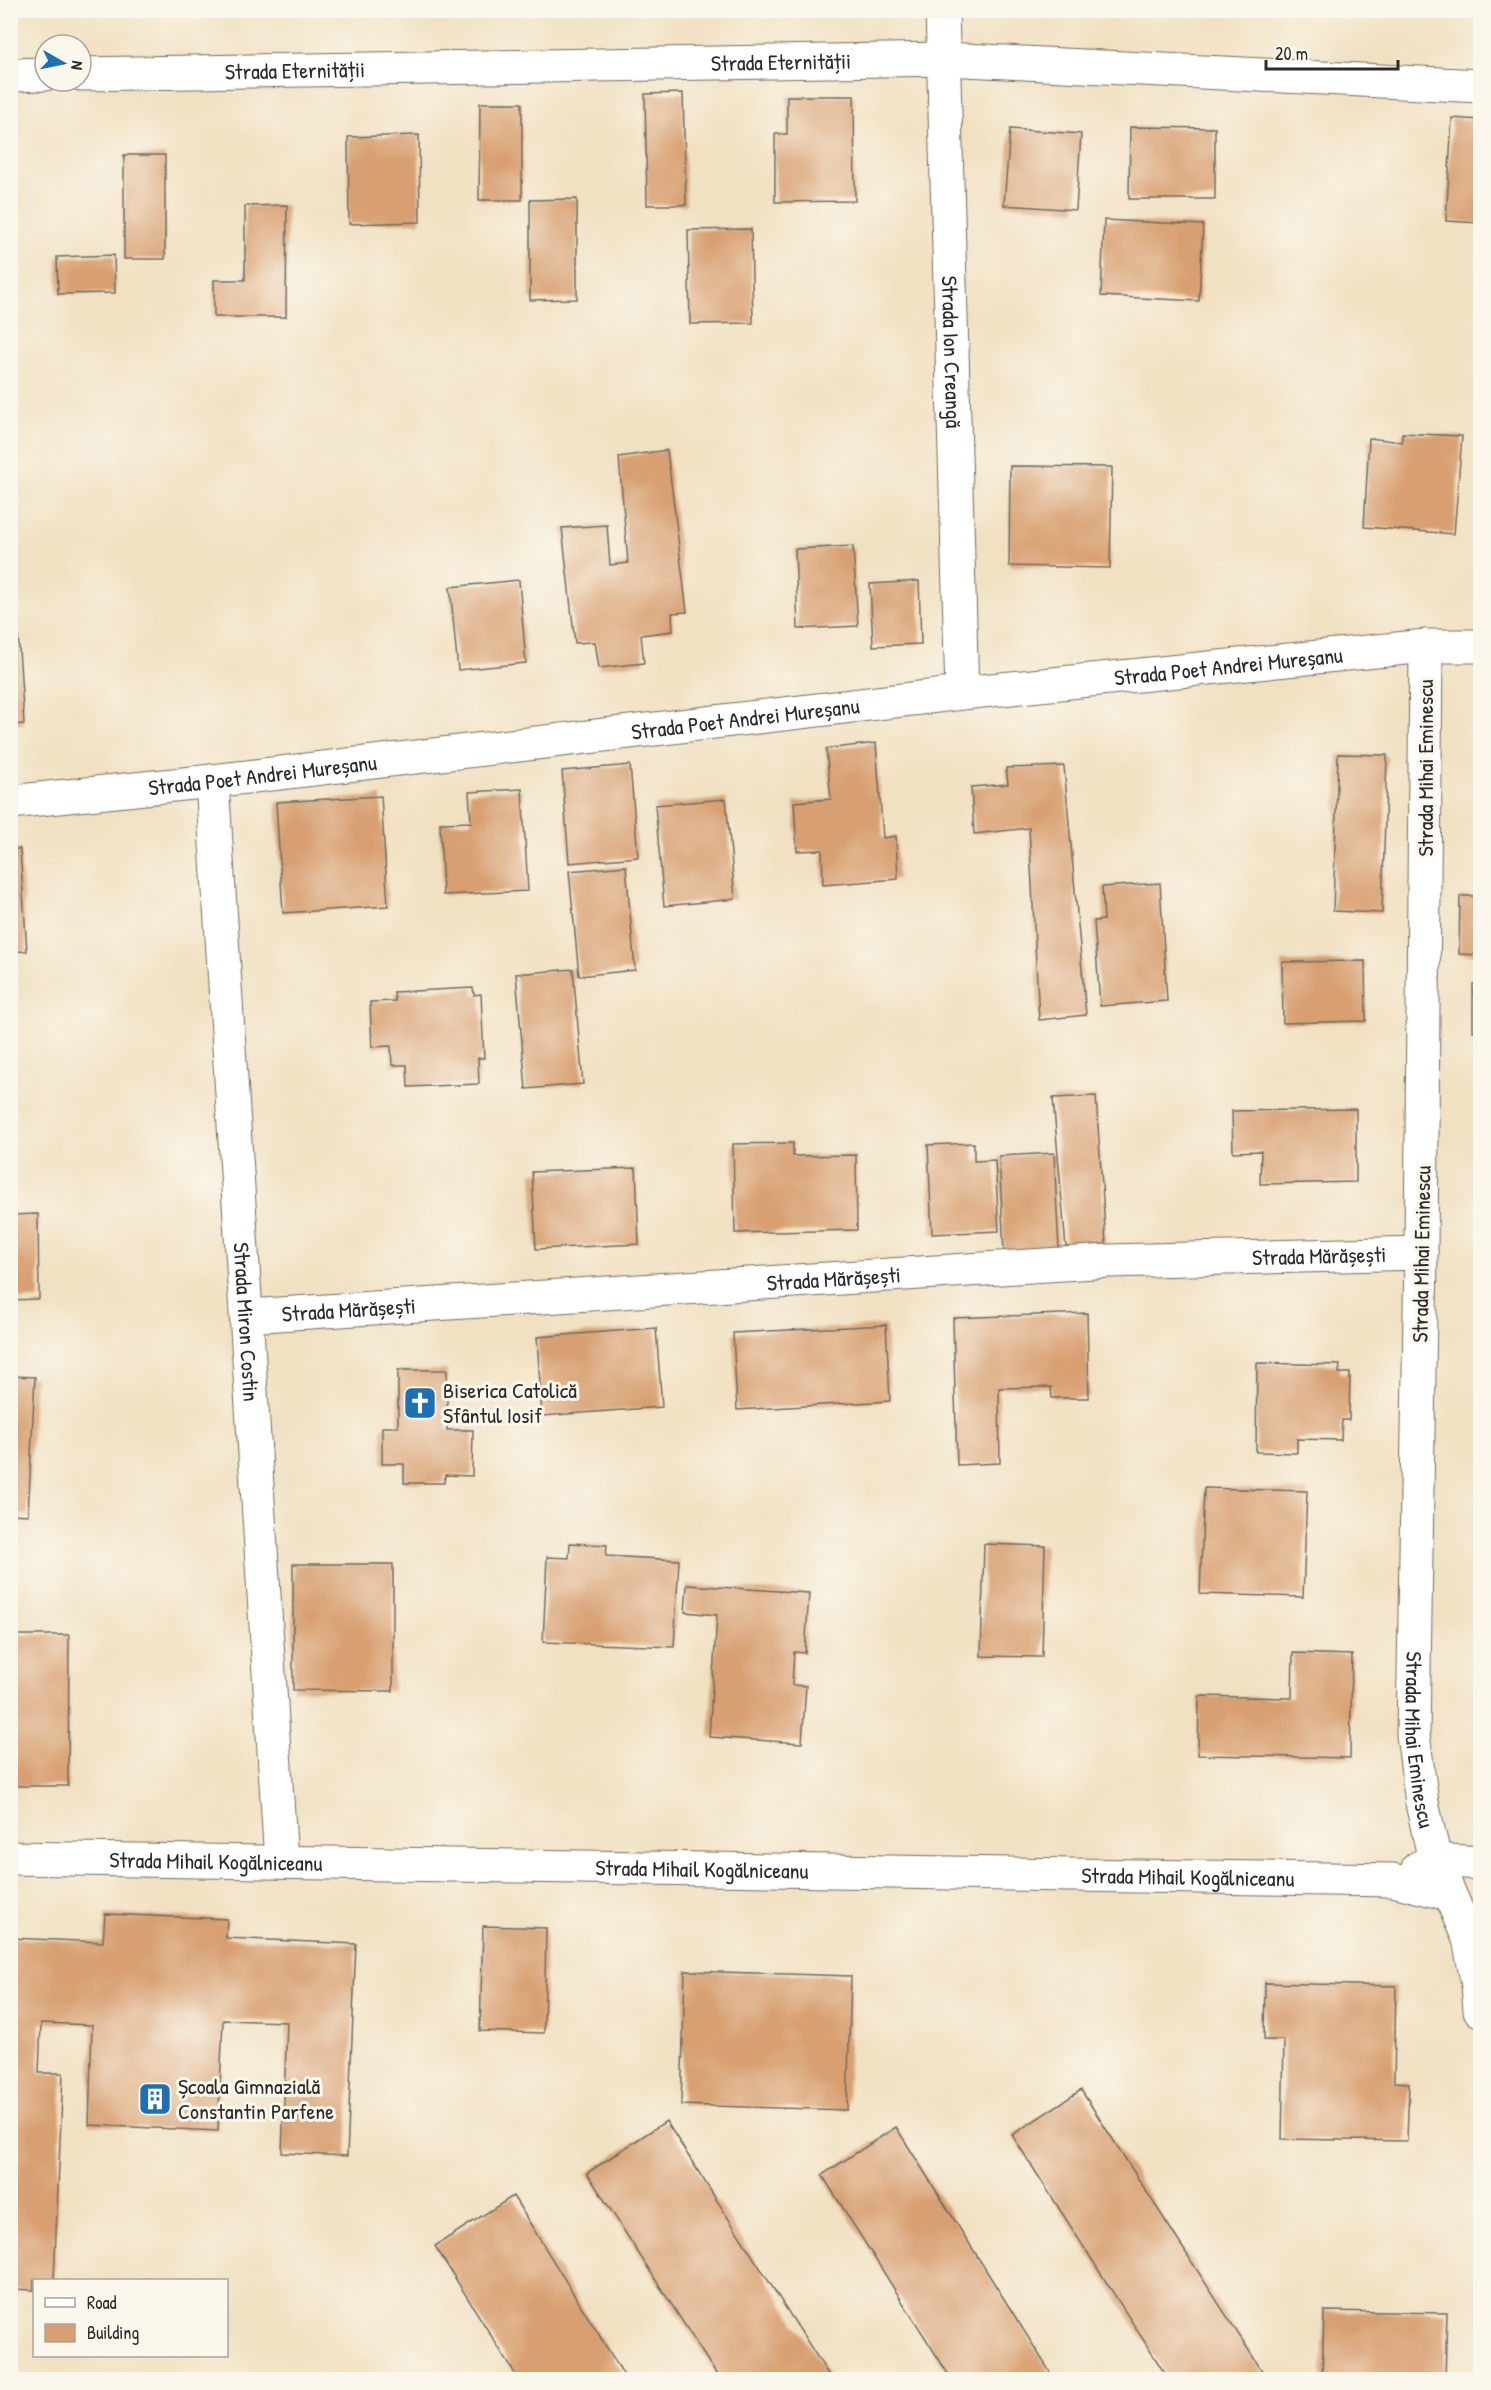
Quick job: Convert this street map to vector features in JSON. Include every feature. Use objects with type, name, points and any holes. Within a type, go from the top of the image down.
[{"type":"street","name":"Strada Ion Creangă","points":[[942,10],[962,693]]},
{"type":"street","name":"Strada Eternității","points":[[93,74],[945,59],[1480,86]]},
{"type":"street","points":[[10,75],[33,74]]},
{"type":"street","name":"Strada Poet Andrei Mureșanu","points":[[10,802],[212,781],[962,693],[1426,646],[1480,646]]},
{"type":"street","name":"Strada Mihai Eminescu","points":[[1426,646],[1421,1253],[1413,1734],[1422,1803],[1435,1860],[1469,1938],[1478,1969],[1480,2010]]},
{"type":"street","name":"Strada Miron Costin","points":[[212,781],[280,1861]]},
{"type":"street","name":"Strada Mărășești","points":[[247,1316],[1109,1261],[1421,1253]]},
{"type":"street","name":"Strada Mihail Kogălniceanu","points":[[10,1858],[1394,1880],[1449,1894]]},
{"type":"street","name":"Strada Mihail Kogălniceanu","points":[[1394,1880],[1435,1860],[1480,1863]]},
{"type":"building","points":[[683,93],[686,205],[647,205],[645,94]]},
{"type":"building","points":[[787,96],[854,96],[855,201],[775,202],[775,134],[787,134]]},
{"type":"building","points":[[480,103],[522,103],[522,200],[479,200]]},
{"type":"building","points":[[1452,118],[1480,120],[1480,223],[1446,221]]},
{"type":"building","points":[[1130,127],[1215,128],[1215,199],[1129,199]]},
{"type":"building","points":[[1010,129],[1081,134],[1076,210],[1004,205]]},
{"type":"building","points":[[419,135],[420,222],[349,224],[348,137]]},
{"type":"building","points":[[124,155],[165,155],[165,259],[124,259]]},
{"type":"building","points":[[577,199],[577,299],[530,300],[530,200]]},
{"type":"building","points":[[287,205],[286,317],[214,317],[214,280],[245,280],[245,206]]},
{"type":"building","points":[[1104,220],[1203,225],[1199,301],[1101,296]]},
{"type":"building","points":[[751,229],[753,323],[690,324],[688,230]]},
{"type":"building","points":[[114,255],[115,293],[58,294],[57,257]]},
{"type":"building","points":[[1402,433],[1462,436],[1454,534],[1364,527],[1369,438],[1402,442]]},
{"type":"building","points":[[667,450],[687,612],[672,613],[673,631],[641,635],[644,663],[599,668],[595,642],[575,643],[562,528],[607,525],[610,565],[628,563],[619,457]]},
{"type":"building","points":[[1010,466],[1112,467],[1110,568],[1009,566]]},
{"type":"building","points":[[853,546],[858,626],[798,629],[795,549]]},
{"type":"building","points":[[10,559],[13,559],[24,724],[10,725]]},
{"type":"building","points":[[519,580],[526,663],[458,670],[450,587]]},
{"type":"building","points":[[919,581],[921,644],[873,646],[870,584]]},
{"type":"building","points":[[876,743],[883,838],[896,836],[898,879],[823,885],[822,850],[797,851],[794,802],[831,799],[826,749]]},
{"type":"building","points":[[1338,754],[1387,755],[1382,913],[1333,911]]},
{"type":"building","points":[[630,765],[638,857],[569,863],[562,771]]},
{"type":"building","points":[[1064,766],[1086,1015],[1039,1020],[1029,828],[974,834],[971,787],[1008,784],[1006,768]]},
{"type":"building","points":[[522,789],[528,891],[443,895],[440,823],[471,822],[469,792]]},
{"type":"building","points":[[381,796],[388,906],[283,913],[276,802]]},
{"type":"building","points":[[726,799],[735,899],[664,906],[655,805]]},
{"type":"building","points":[[10,849],[20,849],[27,951],[10,952]]},
{"type":"building","points":[[626,866],[635,970],[579,976],[569,871]]},
{"type":"building","points":[[1160,883],[1167,1001],[1100,1006],[1094,921],[1104,920],[1102,887]]},
{"type":"building","points":[[1460,896],[1480,896],[1480,955],[1459,954]]},
{"type":"building","points":[[1365,961],[1366,1021],[1283,1023],[1282,962]]},
{"type":"building","points":[[573,969],[583,1084],[526,1089],[516,974]]},
{"type":"building","points":[[1473,984],[1480,984],[1480,1031],[1473,1031]]},
{"type":"building","points":[[473,988],[474,995],[481,994],[484,1058],[478,1058],[479,1084],[408,1087],[407,1065],[392,1065],[391,1046],[372,1047],[370,1002],[395,1001],[394,992]]},
{"type":"building","points":[[1096,1096],[1106,1244],[1066,1248],[1053,1098]]},
{"type":"building","points":[[1356,1109],[1356,1182],[1260,1184],[1261,1151],[1233,1152],[1232,1111]]},
{"type":"building","points":[[793,1143],[793,1156],[856,1155],[857,1230],[735,1233],[733,1144]]},
{"type":"building","points":[[974,1143],[974,1161],[995,1160],[999,1231],[932,1234],[928,1145]]},
{"type":"building","points":[[1054,1153],[1059,1250],[1004,1252],[999,1156]]},
{"type":"building","points":[[636,1168],[639,1244],[536,1249],[532,1172]]},
{"type":"building","points":[[38,1214],[39,1299],[10,1300],[10,1215]]},
{"type":"building","points":[[1087,1313],[1089,1398],[1052,1398],[1051,1387],[999,1388],[1000,1463],[957,1465],[953,1318]]},
{"type":"building","points":[[886,1325],[890,1401],[737,1410],[733,1333]]},
{"type":"building","points":[[656,1328],[662,1407],[542,1416],[537,1337]]},
{"type":"building","points":[[1257,1363],[1340,1365],[1339,1373],[1350,1373],[1349,1420],[1342,1420],[1341,1440],[1297,1439],[1297,1453],[1256,1452]]},
{"type":"building","points":[[398,1370],[447,1370],[447,1430],[473,1430],[472,1476],[445,1475],[444,1483],[404,1483],[404,1464],[382,1464],[382,1427],[398,1427]]},
{"type":"building","points":[[10,1376],[35,1377],[28,1515],[10,1514]]},
{"type":"building","points":[[1204,1488],[1307,1491],[1303,1597],[1200,1594]]},
{"type":"building","points":[[570,1543],[607,1545],[606,1556],[679,1560],[674,1647],[543,1642],[547,1557],[569,1558]]},
{"type":"building","points":[[984,1544],[1045,1546],[1042,1657],[981,1656]]},
{"type":"building","points":[[293,1564],[393,1564],[393,1691],[293,1690]]},
{"type":"building","points":[[687,1585],[809,1593],[805,1653],[794,1652],[792,1685],[806,1686],[802,1743],[709,1737],[717,1615],[685,1612]]},
{"type":"building","points":[[10,1635],[69,1635],[68,1786],[10,1786]]},
{"type":"building","points":[[1293,1653],[1352,1655],[1350,1758],[1198,1755],[1199,1696],[1292,1698]]},
{"type":"building","name":"Școala Gimnazială Constantin Parfene","points":[[105,1914],[227,1919],[226,1938],[356,1944],[347,2156],[282,2153],[287,2022],[223,2020],[218,2131],[89,2125],[92,2025],[41,2023],[39,2073],[63,2073],[54,2279],[33,2279],[33,2290],[10,2289],[10,1938],[103,1942]]},
{"type":"building","points":[[483,1926],[546,1928],[544,2033],[480,2031]]},
{"type":"building","points":[[685,1971],[851,1976],[847,2110],[681,2105]]},
{"type":"building","points":[[1265,1983],[1396,1986],[1394,2082],[1409,2083],[1407,2141],[1282,2139],[1284,2040],[1264,2040]]},
{"type":"building","points":[[1081,2090],[1268,2380],[1169,2380],[1012,2135]]},
{"type":"building","points":[[666,2121],[832,2380],[720,2380],[587,2173]]},
{"type":"building","points":[[896,2127],[1055,2380],[952,2380],[822,2175]]},
{"type":"building","points":[[513,2196],[627,2380],[519,2380],[435,2246]]},
{"type":"building","points":[[1324,2311],[1447,2313],[1445,2380],[1322,2380]]},
{"type":"place","name":"Biserica Catolică Sfântul Iosif","points":[[420,1403]]},
{"type":"place","name":"Școala Gimnazială Constantin Parfene","points":[[155,2099]]}]
